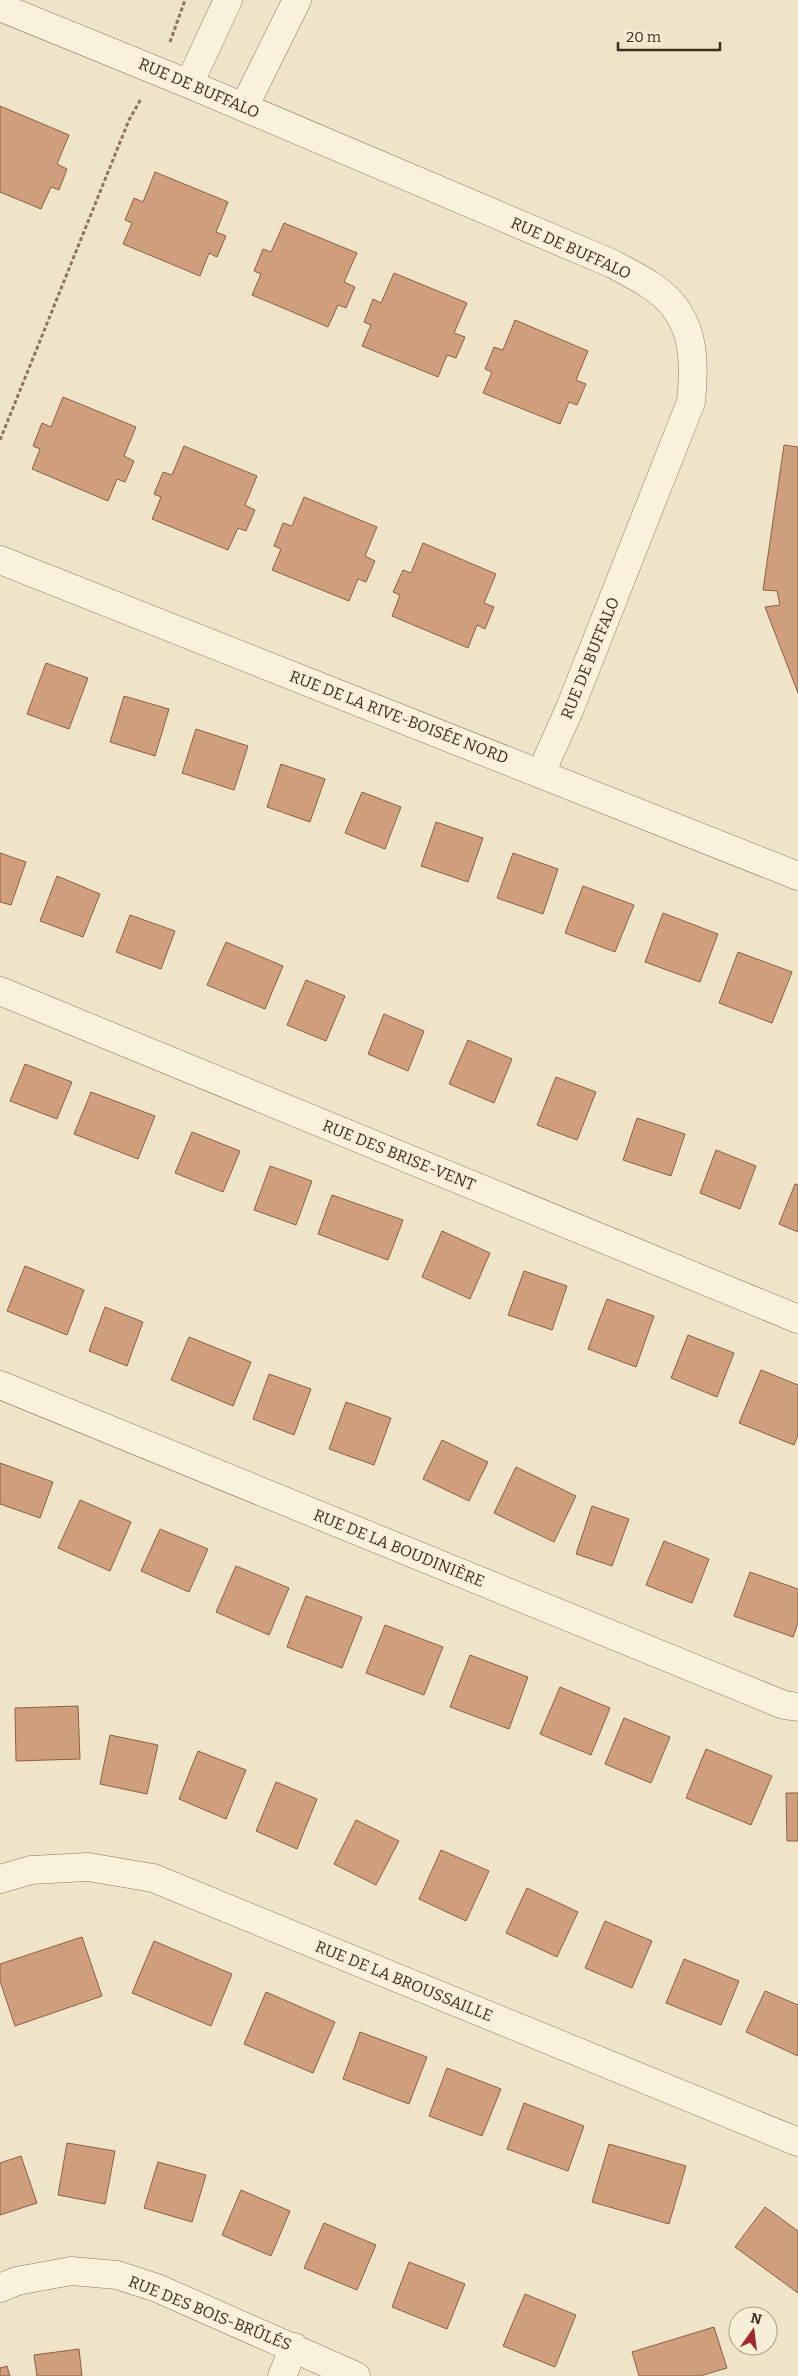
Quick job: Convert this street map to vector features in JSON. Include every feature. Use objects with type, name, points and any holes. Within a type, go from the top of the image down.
[{"type":"street","points":[[189,84],[228,0]]},
{"type":"street","points":[[244,107],[297,0]]},
{"type":"street","name":"RUE DE BUFFALO","points":[[0,7],[161,63],[189,84],[613,264],[652,286],[668,300],[690,335],[694,369],[691,402],[570,708],[542,773]]},
{"type":"street","name":"RUE DE LA RIVE-BOISÉE NORD","points":[[1,563],[542,773],[798,876]]},
{"type":"street","name":"RUE DES BRISE-VENT","points":[[0,992],[798,1319]]},
{"type":"street","name":"RUE DE LA BOUDINIÈRE","points":[[0,1385],[784,1705],[798,1708]]},
{"type":"street","name":"RUE DE LA BROUSSAILLE","points":[[0,1879],[31,1870],[88,1867],[153,1878],[798,2142]]},
{"type":"street","name":"RUE DES BOIS-BRÛLÉS","points":[[0,2288],[18,2281],[71,2271],[117,2275],[157,2288],[356,2376]]},
{"type":"street","points":[[282,2376],[294,2348]]},
{"type":"path","points":[[0,440],[129,120],[161,63],[185,0]]},
{"type":"building","points":[[0,106],[69,135],[57,164],[67,169],[59,190],[51,187],[41,209],[0,192]]},
{"type":"building","points":[[155,172],[228,202],[216,232],[226,236],[217,257],[209,253],[200,276],[123,244],[132,223],[125,220],[134,198],[143,202]]},
{"type":"building","points":[[284,223],[357,253],[344,282],[355,287],[346,308],[338,305],[328,327],[252,295],[261,274],[254,271],[263,249],[271,252]]},
{"type":"building","points":[[394,273],[467,303],[454,333],[465,337],[456,358],[447,355],[438,377],[362,346],[371,325],[364,322],[373,299],[381,303]]},
{"type":"building","points":[[515,320],[588,351],[576,380],[586,384],[577,405],[569,402],[560,424],[483,393],[492,372],[485,369],[494,347],[503,350]]},
{"type":"building","points":[[63,397],[136,427],[124,456],[134,461],[125,482],[117,479],[108,501],[32,469],[40,449],[33,446],[42,423],[51,427]]},
{"type":"building","points":[[784,445],[798,447],[798,693],[765,607],[780,605],[777,591],[763,590]]},
{"type":"building","points":[[184,446],[257,476],[245,505],[255,510],[246,531],[238,528],[228,550],[152,519],[161,497],[154,494],[163,472],[172,475]]},
{"type":"building","points":[[304,497],[377,527],[365,556],[375,561],[366,582],[358,579],[349,601],[272,570],[281,549],[274,546],[283,523],[292,526]]},
{"type":"building","points":[[423,543],[496,574],[484,603],[494,607],[485,629],[477,625],[468,648],[392,616],[400,595],[393,592],[403,570],[411,573]]},
{"type":"building","points":[[46,663],[88,678],[69,729],[27,714]]},
{"type":"building","points":[[124,696],[169,709],[155,756],[110,742]]},
{"type":"building","points":[[196,729],[248,746],[234,790],[182,773]]},
{"type":"building","points":[[281,764],[325,779],[310,822],[267,807]]},
{"type":"building","points":[[362,792],[401,807],[385,849],[345,833]]},
{"type":"building","points":[[436,822],[483,838],[468,882],[421,866]]},
{"type":"building","points":[[0,853],[26,862],[11,905],[0,902]]},
{"type":"building","points":[[513,853],[558,869],[543,914],[497,898]]},
{"type":"building","points":[[57,876],[100,894],[83,937],[40,921]]},
{"type":"building","points":[[583,886],[634,905],[615,952],[565,933]]},
{"type":"building","points":[[663,913],[718,934],[700,982],[645,962]]},
{"type":"building","points":[[130,915],[175,931],[161,969],[116,952]]},
{"type":"building","points":[[226,942],[283,966],[265,1009],[207,985]]},
{"type":"building","points":[[738,952],[792,972],[772,1023],[719,1003]]},
{"type":"building","points":[[306,980],[345,996],[326,1041],[287,1025]]},
{"type":"building","points":[[384,1014],[424,1031],[408,1071],[368,1054]]},
{"type":"building","points":[[468,1040],[512,1059],[494,1103],[449,1084]]},
{"type":"building","points":[[25,1064],[72,1082],[57,1119],[10,1101]]},
{"type":"building","points":[[556,1077],[596,1092],[577,1140],[537,1125]]},
{"type":"building","points":[[91,1092],[155,1116],[138,1159],[74,1134]]},
{"type":"building","points":[[637,1118],[685,1134],[671,1176],[623,1160]]},
{"type":"building","points":[[192,1132],[240,1151],[223,1192],[175,1173]]},
{"type":"building","points":[[716,1150],[756,1166],[740,1209],[700,1193]]},
{"type":"building","points":[[270,1166],[312,1181],[296,1225],[254,1210]]},
{"type":"building","points":[[795,1184],[798,1185],[798,1232],[779,1224]]},
{"type":"building","points":[[332,1195],[403,1220],[388,1260],[318,1234]]},
{"type":"building","points":[[442,1231],[490,1253],[470,1299],[422,1277]]},
{"type":"building","points":[[25,1266],[84,1290],[67,1335],[7,1311]]},
{"type":"building","points":[[524,1271],[567,1286],[552,1330],[508,1315]]},
{"type":"building","points":[[607,1299],[654,1316],[636,1367],[588,1349]]},
{"type":"building","points":[[105,1307],[143,1322],[127,1366],[89,1351]]},
{"type":"building","points":[[688,1335],[734,1353],[717,1397],[671,1378]]},
{"type":"building","points":[[189,1337],[251,1362],[233,1406],[171,1380]]},
{"type":"building","points":[[761,1370],[798,1385],[798,1435],[794,1445],[739,1423]]},
{"type":"building","points":[[269,1374],[311,1389],[294,1435],[253,1419]]},
{"type":"building","points":[[346,1402],[391,1418],[374,1465],[329,1449]]},
{"type":"building","points":[[442,1440],[488,1462],[469,1501],[423,1479]]},
{"type":"building","points":[[0,1463],[53,1482],[40,1518],[0,1504]]},
{"type":"building","points":[[516,1467],[576,1496],[554,1542],[494,1513]]},
{"type":"building","points":[[80,1500],[131,1522],[110,1571],[58,1548]]},
{"type":"building","points":[[592,1506],[629,1519],[612,1566],[576,1554]]},
{"type":"building","points":[[160,1529],[208,1549],[189,1592],[141,1571]]},
{"type":"building","points":[[664,1541],[709,1559],[692,1603],[646,1585]]},
{"type":"building","points":[[236,1566],[289,1588],[269,1635],[216,1612]]},
{"type":"building","points":[[750,1572],[798,1589],[798,1623],[793,1637],[734,1616]]},
{"type":"building","points":[[306,1596],[362,1617],[342,1668],[287,1647]]},
{"type":"building","points":[[385,1625],[443,1647],[424,1695],[366,1673]]},
{"type":"building","points":[[470,1655],[528,1677],[509,1729],[450,1707]]},
{"type":"building","points":[[560,1687],[610,1708],[591,1755],[540,1734]]},
{"type":"building","points":[[78,1706],[80,1759],[16,1761],[15,1708]]},
{"type":"building","points":[[624,1718],[670,1737],[651,1783],[605,1764]]},
{"type":"building","points":[[110,1735],[158,1745],[147,1794],[100,1784]]},
{"type":"building","points":[[706,1749],[772,1776],[751,1825],[686,1798]]},
{"type":"building","points":[[198,1751],[246,1770],[226,1819],[179,1799]]},
{"type":"building","points":[[276,1782],[317,1799],[297,1849],[256,1831]]},
{"type":"building","points":[[786,1793],[798,1793],[798,1841],[787,1841]]},
{"type":"building","points":[[356,1820],[399,1841],[376,1885],[334,1864]]},
{"type":"building","points":[[441,1850],[489,1871],[466,1921],[419,1899]]},
{"type":"building","points":[[527,1888],[578,1912],[557,1957],[506,1933]]},
{"type":"building","points":[[605,1921],[652,1941],[632,1988],[585,1968]]},
{"type":"building","points":[[82,1937],[102,1996],[15,2026],[0,1981],[0,1964]]},
{"type":"building","points":[[154,1941],[232,1974],[211,2026],[132,1993]]},
{"type":"building","points":[[684,1959],[739,1981],[721,2025],[666,2003]]},
{"type":"building","points":[[765,1991],[798,2005],[798,2056],[746,2032]]},
{"type":"building","points":[[266,1992],[335,2022],[313,2073],[244,2044]]},
{"type":"building","points":[[360,2032],[427,2057],[409,2104],[343,2079]]},
{"type":"building","points":[[447,2068],[501,2089],[482,2136],[429,2116]]},
{"type":"building","points":[[524,2103],[584,2126],[568,2171],[507,2149]]},
{"type":"building","points":[[67,2143],[115,2151],[105,2204],[58,2195]]},
{"type":"building","points":[[609,2144],[686,2166],[669,2224],[592,2202]]},
{"type":"building","points":[[21,2156],[37,2203],[0,2215],[0,2163]]},
{"type":"building","points":[[158,2162],[206,2175],[192,2222],[144,2208]]},
{"type":"building","points":[[241,2190],[290,2211],[271,2256],[222,2235]]},
{"type":"building","points":[[765,2207],[798,2231],[798,2293],[735,2247]]},
{"type":"building","points":[[324,2223],[376,2245],[357,2290],[304,2268]]},
{"type":"building","points":[[409,2262],[465,2284],[447,2329],[392,2307]]},
{"type":"building","points":[[525,2294],[576,2315],[555,2367],[503,2346]]},
{"type":"building","points":[[714,2327],[727,2368],[700,2376],[639,2376],[632,2352]]},
{"type":"building","points":[[79,2349],[82,2376],[37,2376],[34,2355]]},
{"type":"building","points":[[7,2366],[10,2376],[0,2376],[0,2368]]}]
